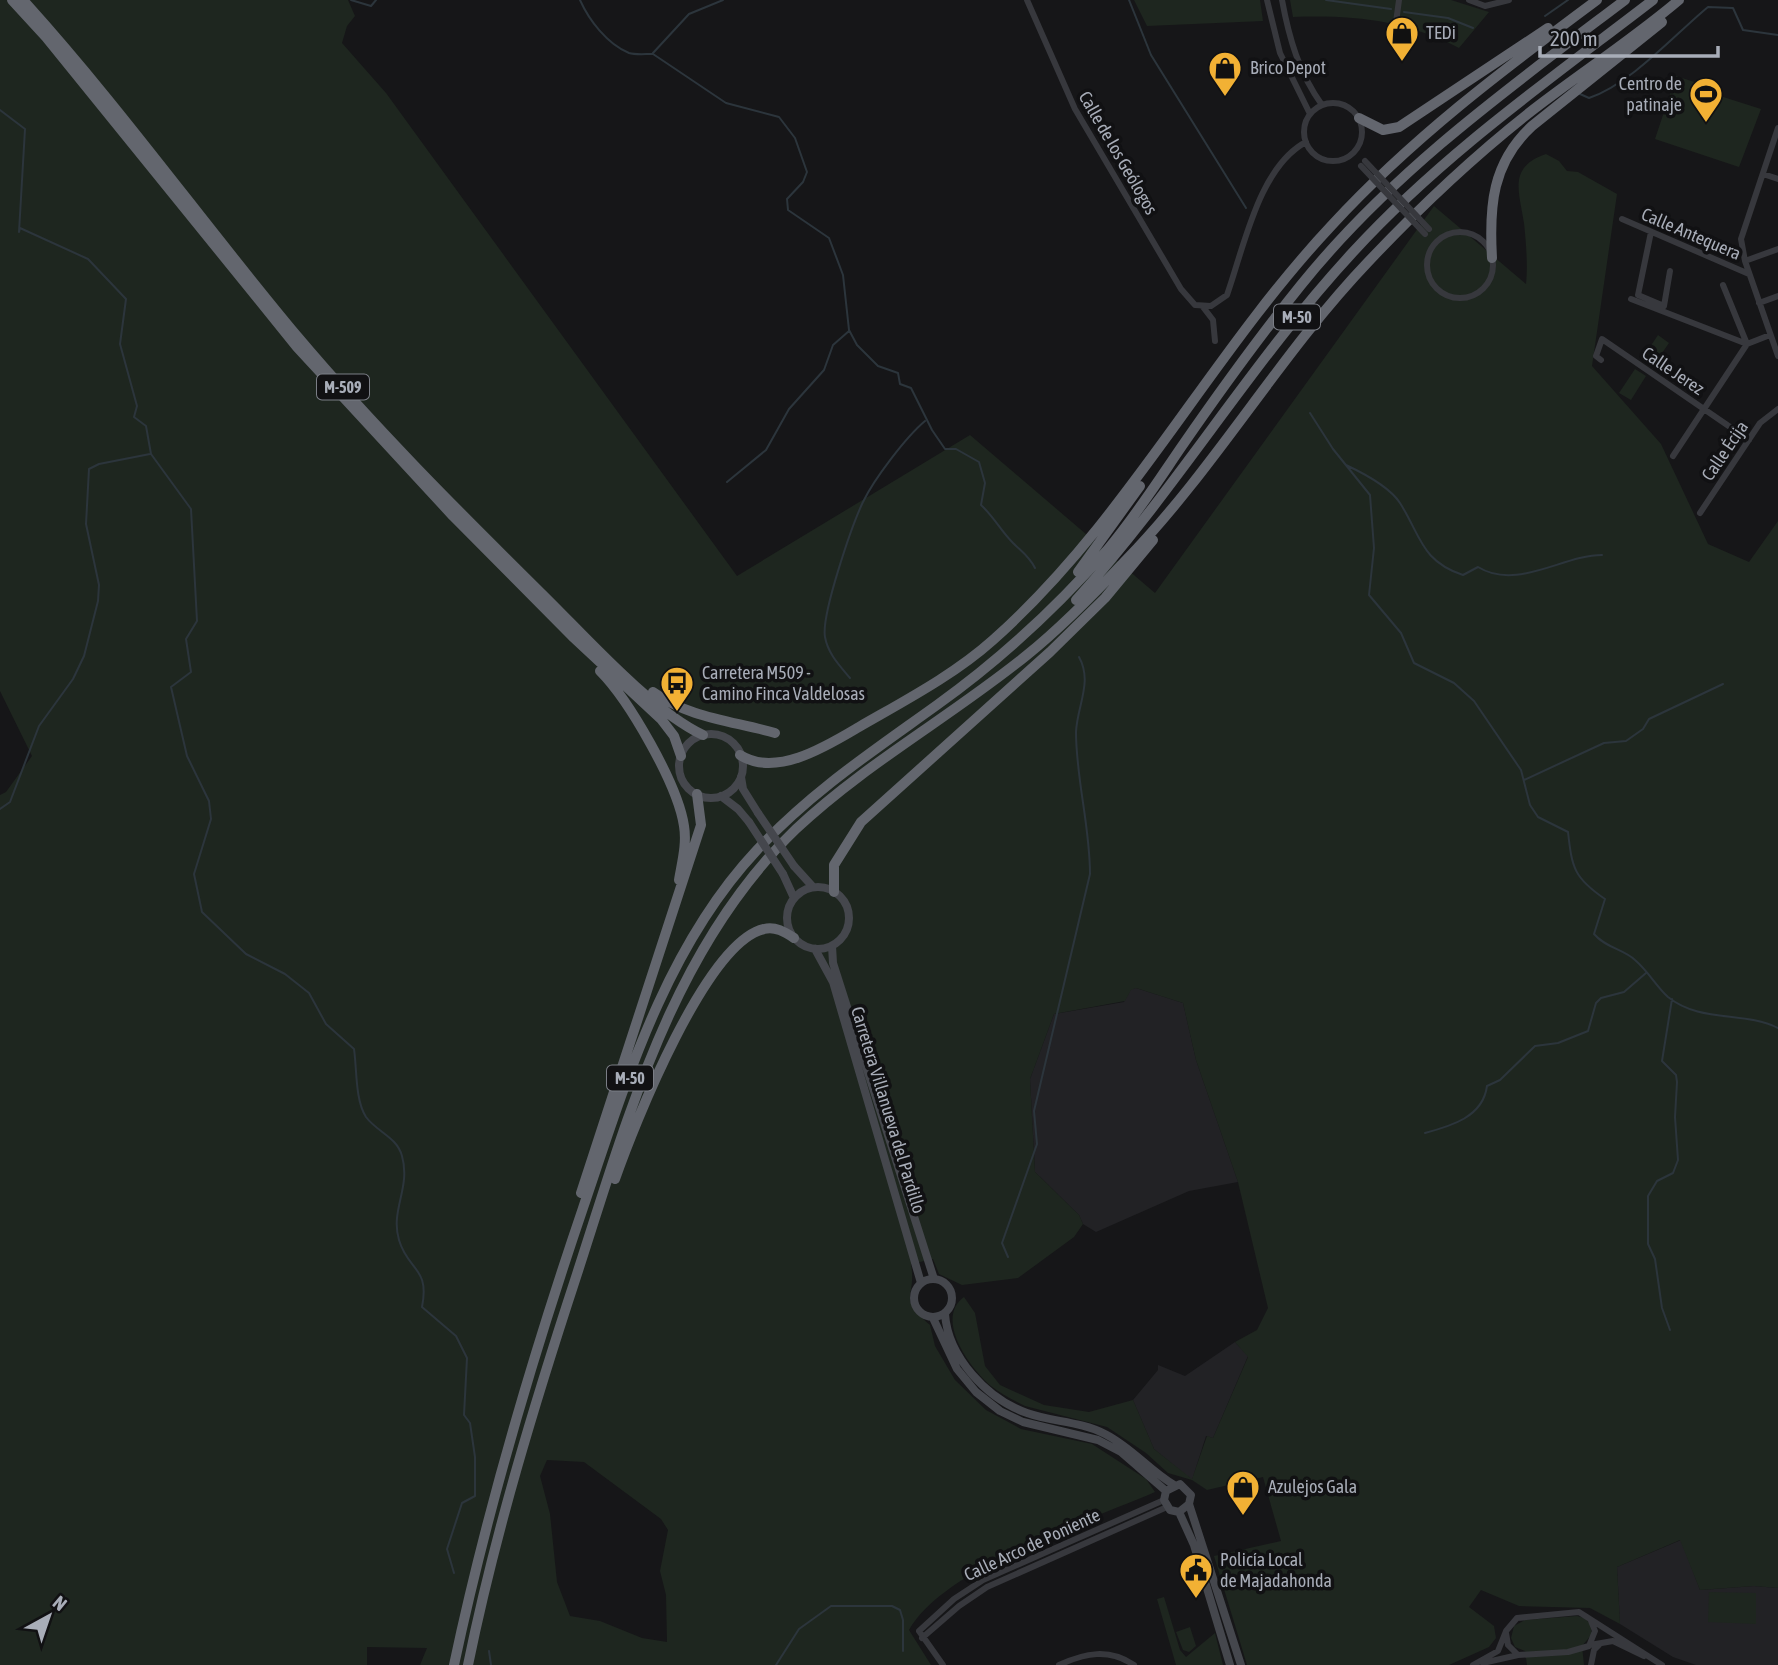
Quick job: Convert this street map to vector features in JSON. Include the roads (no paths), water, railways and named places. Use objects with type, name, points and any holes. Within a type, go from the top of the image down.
[{"type":"highway","name":"M-509","points":[[12,0],[46,37],[297,347],[453,516],[572,636],[661,719],[674,736],[681,756]]},
{"type":"highway","name":"M-509","points":[[23,0],[81,66],[298,337],[428,477],[594,645],[673,718],[703,735]]},
{"type":"highway","points":[[1359,118],[1383,131],[1399,127],[1587,0]]},
{"type":"highway","points":[[740,755],[762,764],[814,752],[931,684],[992,641],[1043,593],[1097,532],[1200,388],[1293,268],[1400,157],[1502,71],[1597,0]]},
{"type":"highway","name":"M-50","points":[[454,1665],[489,1517],[545,1320],[604,1146],[664,992],[687,946],[716,901],[750,857],[828,782],[938,704],[1061,602],[1112,544],[1262,335],[1343,238],[1460,126],[1625,0]]},
{"type":"highway","name":"M-50","points":[[468,1665],[511,1491],[564,1312],[613,1162],[652,1056],[699,953],[728,908],[778,848],[838,793],[990,681],[1075,601],[1120,551],[1273,346],[1354,250],[1419,186],[1472,139],[1653,0]]},
{"type":"highway","points":[[990,681],[1027,655],[1128,559],[1331,303],[1430,199],[1535,108],[1679,0]]},
{"type":"highway","points":[[1492,258],[1492,198],[1501,165],[1514,144],[1532,126],[1688,0]]},
{"type":"highway","points":[[1028,631],[1111,530],[1200,388]]},
{"type":"highway","points":[[834,892],[834,865],[860,822],[1007,692],[1105,598],[1174,513],[1213,454]]},
{"type":"highway","points":[[453,516],[492,563],[605,676],[639,722],[684,824],[685,841],[675,910]]},
{"type":"highway","points":[[594,645],[673,706],[775,733]]},
{"type":"highway","points":[[545,1320],[566,1238],[701,825],[696,794]]},
{"type":"highway","points":[[564,1312],[580,1280],[618,1170],[687,1014],[719,967],[751,935],[770,928],[794,938]]},
{"type":"street","name":"Calle de los Geólogos","points":[[1027,0],[1053,65],[1100,154],[1188,300],[1203,307],[1213,320],[1215,341]]},
{"type":"street","points":[[1267,0],[1280,53],[1310,114]]},
{"type":"street","points":[[1282,0],[1302,72],[1322,105]]},
{"type":"street","points":[[1395,30],[1399,0]]},
{"type":"street","points":[[1469,0],[1485,6],[1509,0]]},
{"type":"street","points":[[1358,147],[1347,157],[1336,160],[1324,159],[1314,153],[1306,142],[1304,128],[1310,114],[1322,105],[1345,105],[1359,118],[1362,130],[1358,147],[1363,163],[1427,231],[1433,244]]},
{"type":"street","points":[[1778,128],[1741,239],[1749,274],[1778,356]]},
{"type":"street","points":[[1203,307],[1220,303],[1227,295],[1266,185],[1281,161],[1306,142]]},
{"type":"street","points":[[1347,157],[1363,163]]},
{"type":"street","points":[[1763,174],[1778,179]]},
{"type":"street","name":"Calle Antequera","points":[[1622,219],[1749,274]]},
{"type":"street","points":[[1427,231],[1443,236]]},
{"type":"street","points":[[1463,231],[1483,240],[1492,258],[1491,276],[1480,291],[1463,298],[1453,297],[1437,289],[1427,272],[1426,262],[1433,244],[1443,236],[1463,231]]},
{"type":"street","points":[[1651,232],[1638,295],[1664,306],[1670,271]]},
{"type":"street","points":[[1745,261],[1778,249]]},
{"type":"street","points":[[1723,285],[1747,344]]},
{"type":"street","points":[[1759,303],[1778,296]]},
{"type":"street","points":[[1631,299],[1747,344]]},
{"type":"street","points":[[1673,456],[1747,344],[1770,335]]},
{"type":"street","name":"Calle Jerez","points":[[1601,360],[1596,356],[1602,339],[1749,440]]},
{"type":"street","name":"Calle Écija","points":[[1700,513],[1760,423],[1778,409]]},
{"type":"street","points":[[681,756],[693,739],[703,735]]},
{"type":"street","name":"M-509","points":[[703,735],[726,738],[740,755]]},
{"type":"street","points":[[740,755],[743,789],[794,866],[813,887],[834,892],[842,899],[849,918],[845,934],[832,946],[815,949],[794,938],[787,914],[794,898],[813,887]]},
{"type":"street","name":"M-509","points":[[681,756],[684,782],[696,794]]},
{"type":"street","points":[[721,796],[736,786],[741,777]]},
{"type":"street","points":[[696,794],[721,796],[738,808],[783,874],[794,898]]},
{"type":"street","name":"Carretera Villanueva del Pardillo","points":[[832,946],[833,962],[934,1279]]},
{"type":"street","name":"Carretera Villanueva del Pardillo","points":[[815,949],[833,982],[921,1283]]},
{"type":"street","points":[[934,1279],[948,1287],[952,1302],[945,1314],[933,1318],[925,1316],[915,1305],[916,1289],[921,1283],[934,1279]]},
{"type":"street","points":[[945,1314],[953,1344],[965,1365],[983,1386],[1005,1403],[1027,1413],[1102,1432],[1125,1445],[1174,1485],[1189,1490],[1189,1504],[1241,1665]]},
{"type":"street","points":[[933,1318],[957,1369],[976,1392],[1000,1411],[1023,1422],[1098,1440],[1121,1452],[1179,1512],[1194,1545],[1230,1665]]},
{"type":"street","points":[[1165,1499],[1174,1485]]},
{"type":"street","name":"Calle Arco de Poniente","points":[[1165,1499],[987,1587],[958,1605],[925,1635],[920,1628],[983,1580],[1165,1499]]},
{"type":"street","points":[[1179,1512],[1189,1504]]},
{"type":"street","points":[[1474,1665],[1498,1651],[1506,1631],[1517,1618],[1579,1612],[1662,1665]]},
{"type":"street","points":[[1587,1617],[1594,1631],[1589,1646],[1591,1665]]},
{"type":"street","points":[[1506,1631],[1508,1644],[1517,1654],[1519,1665]]},
{"type":"street","points":[[925,1635],[943,1665]]},
{"type":"street","points":[[1474,1665],[1517,1654],[1568,1652],[1613,1642],[1662,1665]]},
{"type":"street","points":[[1591,1665],[1594,1650],[1602,1643]]},
{"type":"street","points":[[1059,1665],[1096,1653],[1123,1657],[1134,1665]]},
{"type":"waterway","points":[[351,0],[371,6],[376,0]]},
{"type":"waterway","points":[[580,0],[588,15],[613,44],[629,53],[652,54]]},
{"type":"waterway","points":[[653,53],[689,14],[723,0]]},
{"type":"waterway","points":[[1129,0],[1151,55],[1246,208]]},
{"type":"waterway","points":[[1326,0],[1391,9]]},
{"type":"waterway","points":[[1545,16],[1568,0]]},
{"type":"waterway","points":[[1580,94],[1589,98],[1621,82],[1708,7],[1733,8],[1743,30],[1778,35]]},
{"type":"waterway","points":[[1404,12],[1448,18],[1473,28]]},
{"type":"waterway","points":[[653,54],[726,103],[779,117],[795,138],[807,172],[803,182],[787,199],[788,210],[829,238],[843,275],[849,330],[857,345],[878,366],[898,373],[900,384],[911,388],[932,430],[945,449],[956,449],[979,462],[985,483],[981,505],[1035,568]]},
{"type":"waterway","points":[[0,110],[25,129],[19,232],[20,228],[88,259],[126,299],[120,344],[137,406],[134,417],[146,426],[151,454],[191,509],[197,621],[186,639],[191,672],[171,687],[187,756],[209,801],[211,819],[194,874],[202,912],[246,954],[285,974],[309,993],[326,1024],[354,1049],[362,1110],[370,1122],[396,1144],[402,1156],[404,1178],[397,1229],[403,1250],[421,1276],[424,1294],[422,1307],[456,1336],[467,1358],[464,1415],[470,1423],[475,1457],[475,1496],[462,1503],[447,1549],[454,1573]]},
{"type":"waterway","points":[[727,482],[766,450],[789,409],[824,370],[833,345],[849,331]]},
{"type":"waterway","points":[[1310,413],[1333,449],[1370,495],[1374,548],[1369,595],[1401,633],[1414,663],[1454,683],[1474,701],[1521,770],[1530,805],[1538,817],[1568,832],[1576,871],[1587,885],[1605,899],[1594,934],[1635,960],[1668,997],[1681,1005],[1708,1014],[1751,1020],[1778,1028]]},
{"type":"waterway","points":[[850,678],[838,664],[825,637],[828,610],[838,570],[868,493],[882,470],[925,421]]},
{"type":"waterway","points":[[0,809],[10,802],[39,726],[73,679],[84,656],[98,601],[99,585],[86,524],[89,469],[99,464],[150,454]]},
{"type":"waterway","points":[[1346,465],[1389,491],[1400,503],[1430,555],[1449,569],[1463,575],[1478,567],[1493,573],[1524,574],[1587,556],[1602,555]]},
{"type":"waterway","points":[[1008,1257],[1002,1243],[1037,1144],[1034,1111],[1090,874],[1076,732],[1085,676],[1079,657]]},
{"type":"waterway","points":[[1524,780],[1604,743],[1626,741],[1643,729],[1649,719],[1723,684]]},
{"type":"waterway","points":[[1425,1133],[1455,1123],[1472,1113],[1484,1097],[1487,1086],[1500,1080],[1535,1046],[1558,1043],[1588,1031],[1596,1003],[1601,998],[1624,992],[1646,973]]},
{"type":"waterway","points":[[1670,1330],[1662,1308],[1655,1259],[1648,1244],[1648,1196],[1657,1181],[1673,1173],[1678,1160],[1676,1075],[1662,1061],[1672,999]]},
{"type":"waterway","points":[[776,1665],[799,1629],[831,1606],[892,1606],[900,1610],[903,1620],[903,1651]]},
{"type":"waterway","points":[[489,1651],[491,1665]]},
{"type":"place","name":"TEDi","points":[[1402,63]]},
{"type":"place","name":"Brico Depot","points":[[1225,98]]},
{"type":"place","name":"Centro de patinaje","points":[[1706,124]]},
{"type":"place","name":"Carretera M509 - Camino Finca Valdelosas","points":[[677,713]]},
{"type":"place","name":"Azulejos Gala","points":[[1243,1517]]},
{"type":"place","name":"Policía Local de Majadahonda","points":[[1196,1600]]}]
